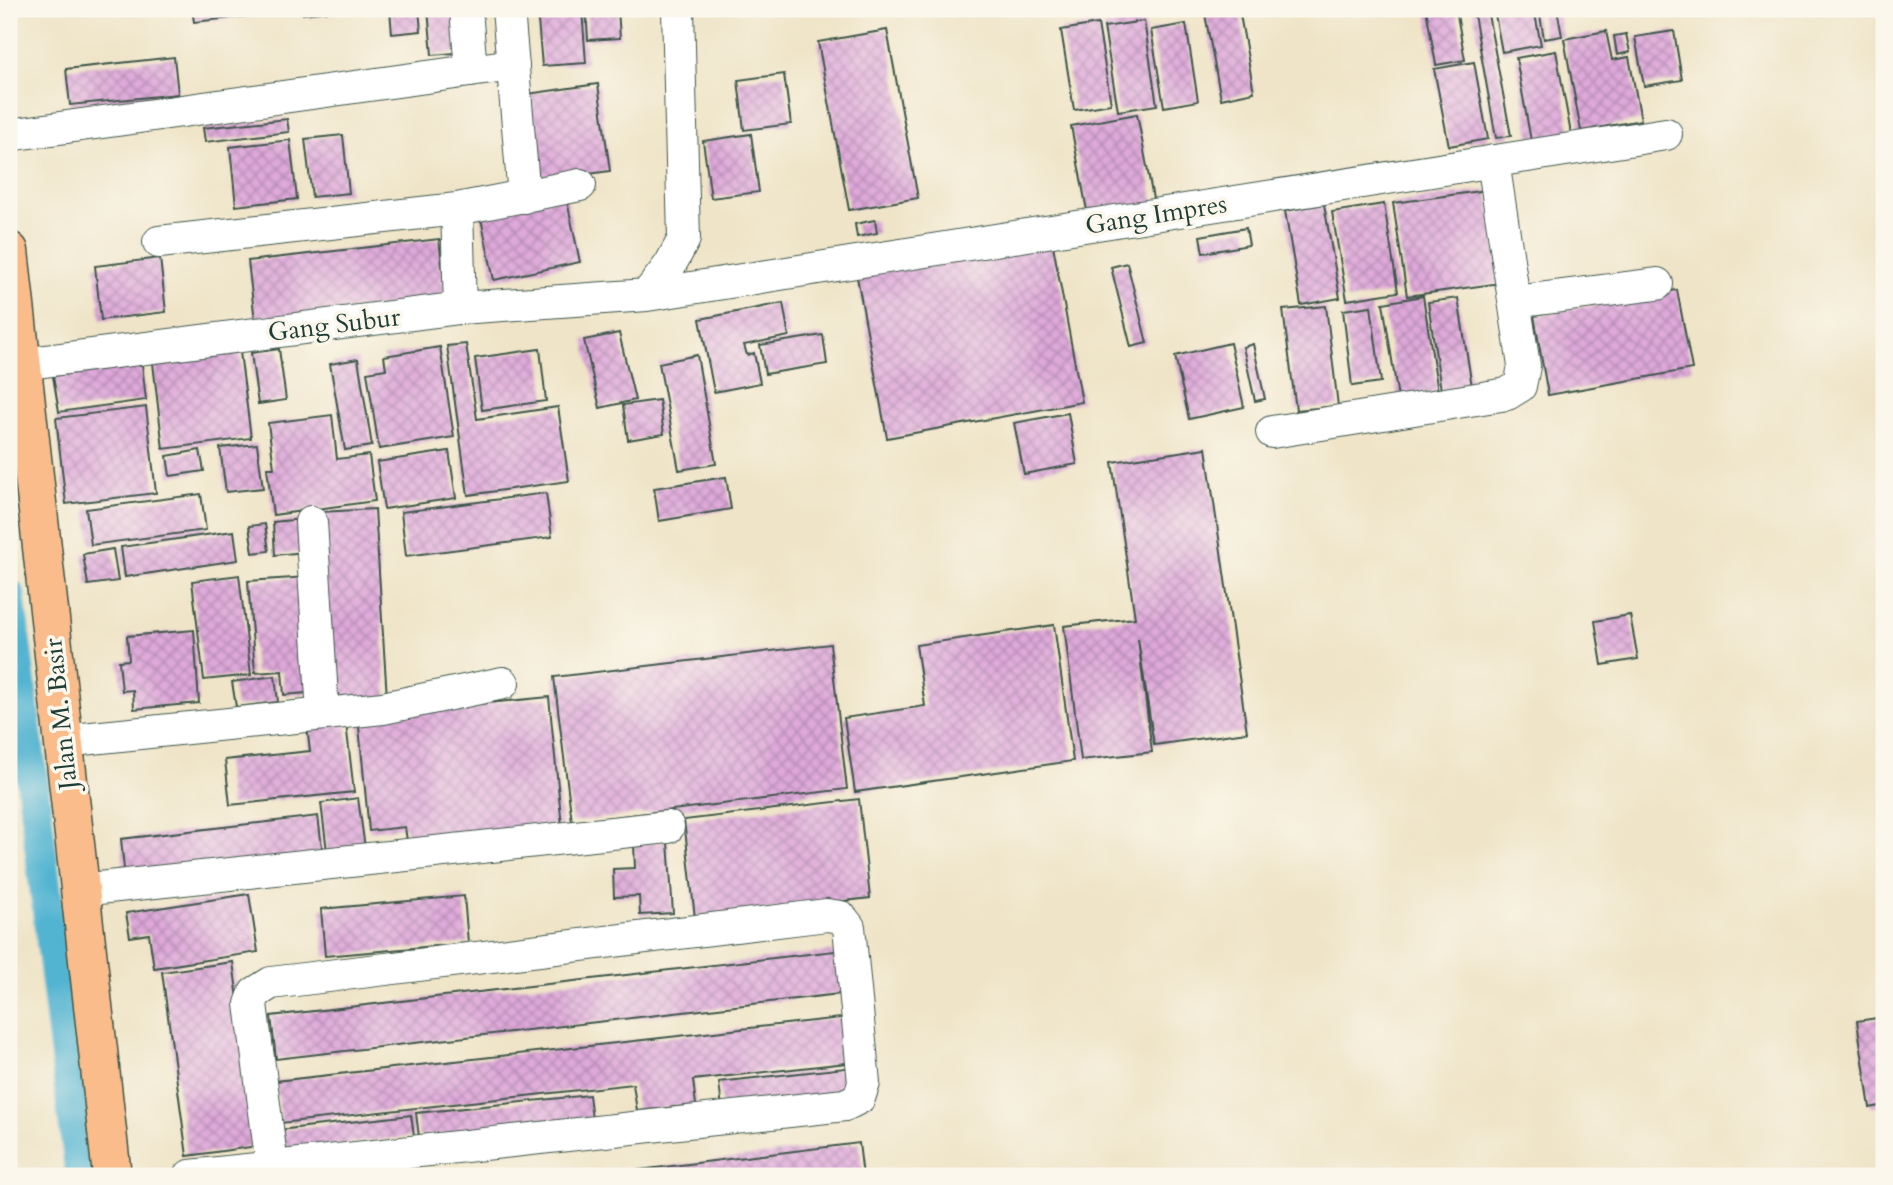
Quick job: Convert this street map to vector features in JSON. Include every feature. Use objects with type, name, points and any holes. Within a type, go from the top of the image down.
[{"type":"main road","name":"Jalan M. Basir","points":[[9,251],[112,1176]]},
{"type":"street","points":[[466,9],[471,71]]},
{"type":"street","points":[[508,9],[524,197]]},
{"type":"street","points":[[647,295],[670,265],[684,239],[678,9]]},
{"type":"street","points":[[9,135],[513,65]]},
{"type":"street","name":"Gang Impres","points":[[647,295],[1666,134]]},
{"type":"street","points":[[1272,432],[1514,392],[1523,380],[1524,366],[1493,161]]},
{"type":"street","points":[[159,242],[457,209],[580,185]]},
{"type":"street","points":[[457,209],[460,308]]},
{"type":"street","points":[[1515,302],[1657,284]]},
{"type":"street","name":"Gang Subur","points":[[21,364],[460,308],[647,295]]},
{"type":"street","points":[[311,522],[323,714]]},
{"type":"street","points":[[64,741],[415,703],[503,683]]},
{"type":"street","points":[[80,890],[668,827]]},
{"type":"street","points":[[190,1176],[845,1105],[859,1098],[864,1083],[849,927],[841,918],[827,915],[262,986],[255,993],[251,1004],[272,1166]]},
{"type":"building","points":[[192,9],[298,9],[298,11],[194,22]]},
{"type":"building","points":[[302,9],[331,9],[332,11],[303,14]]},
{"type":"building","points":[[419,9],[421,31],[392,34],[390,10]]},
{"type":"building","points":[[428,9],[463,9],[467,52],[432,55]]},
{"type":"building","points":[[537,9],[582,9],[586,63],[542,66]]},
{"type":"building","points":[[586,9],[618,9],[620,38],[588,40]]},
{"type":"building","points":[[1204,9],[1239,9],[1254,92],[1221,99]]},
{"type":"building","points":[[1426,9],[1456,9],[1465,60],[1436,65]]},
{"type":"building","points":[[1473,9],[1487,9],[1511,136],[1496,138]]},
{"type":"building","points":[[1494,9],[1534,9],[1541,45],[1502,52]]},
{"type":"building","points":[[1539,9],[1557,9],[1562,36],[1544,39]]},
{"type":"building","points":[[1144,21],[1157,105],[1118,111],[1104,27]]},
{"type":"building","points":[[1098,24],[1111,104],[1074,110],[1061,30]]},
{"type":"building","points":[[1186,24],[1198,101],[1164,107],[1151,30]]},
{"type":"building","points":[[887,30],[918,198],[849,210],[818,42]]},
{"type":"building","points":[[1606,31],[1612,60],[1629,57],[1641,120],[1581,131],[1564,39]]},
{"type":"building","points":[[1674,31],[1682,80],[1644,86],[1635,37]]},
{"type":"building","points":[[1626,34],[1630,52],[1617,55],[1614,36]]},
{"type":"building","points":[[1556,51],[1571,134],[1531,141],[1516,58]]},
{"type":"building","points":[[174,57],[178,94],[70,105],[66,69]]},
{"type":"building","points":[[1474,62],[1488,139],[1449,146],[1434,69]]},
{"type":"building","points":[[784,74],[791,124],[744,130],[738,80]]},
{"type":"building","points":[[598,84],[610,171],[539,181],[527,94]]},
{"type":"building","points":[[1137,114],[1154,204],[1088,216],[1071,126]]},
{"type":"building","points":[[287,119],[289,132],[205,142],[203,128]]},
{"type":"building","points":[[751,134],[759,192],[711,198],[703,141]]},
{"type":"building","points":[[343,135],[349,193],[312,197],[305,139]]},
{"type":"building","points":[[290,140],[297,199],[236,206],[230,147]]},
{"type":"building","points":[[1488,190],[1501,283],[1407,296],[1393,203]]},
{"type":"building","points":[[566,196],[580,262],[494,280],[480,214]]},
{"type":"building","points":[[1324,204],[1340,298],[1301,305],[1285,211]]},
{"type":"building","points":[[1384,204],[1398,292],[1347,300],[1332,212]]},
{"type":"building","points":[[875,220],[877,233],[857,237],[855,224]]},
{"type":"building","points":[[1246,228],[1249,245],[1203,253],[1200,236]]},
{"type":"building","points":[[439,239],[446,299],[255,321],[248,261]]},
{"type":"building","points":[[1052,240],[1082,402],[887,438],[857,277]]},
{"type":"building","points":[[160,258],[166,312],[101,320],[95,266]]},
{"type":"building","points":[[1127,263],[1147,343],[1131,347],[1111,267]]},
{"type":"building","points":[[1677,290],[1692,369],[1548,395],[1534,316]]},
{"type":"building","points":[[1423,296],[1438,392],[1398,398],[1383,303]]},
{"type":"building","points":[[1458,298],[1473,393],[1442,397],[1428,302]]},
{"type":"building","points":[[783,303],[789,336],[744,345],[747,355],[754,353],[760,383],[714,392],[700,319]]},
{"type":"building","points":[[1326,306],[1338,406],[1296,410],[1283,310]]},
{"type":"building","points":[[1371,306],[1381,382],[1352,386],[1343,310]]},
{"type":"building","points":[[619,333],[635,400],[600,408],[584,340]]},
{"type":"building","points":[[823,335],[827,364],[765,374],[760,345]]},
{"type":"building","points":[[1230,343],[1244,407],[1189,419],[1175,356]]},
{"type":"building","points":[[466,344],[477,419],[558,407],[569,481],[468,495],[447,346]]},
{"type":"building","points":[[1253,344],[1265,399],[1255,401],[1243,347]]},
{"type":"building","points":[[440,347],[454,437],[379,449],[367,372],[386,369],[384,356]]},
{"type":"building","points":[[279,349],[286,400],[258,404],[251,353]]},
{"type":"building","points":[[540,349],[546,401],[482,410],[475,358]]},
{"type":"building","points":[[240,352],[251,438],[163,449],[153,363]]},
{"type":"building","points":[[697,355],[716,464],[679,470],[659,363]]},
{"type":"building","points":[[358,359],[372,446],[345,450],[330,364]]},
{"type":"building","points":[[142,364],[146,400],[59,412],[53,376]]},
{"type":"building","points":[[659,400],[664,434],[628,440],[623,405]]},
{"type":"building","points":[[146,407],[156,493],[66,504],[56,418]]},
{"type":"building","points":[[1068,413],[1077,464],[1024,474],[1014,423]]},
{"type":"building","points":[[332,415],[337,459],[369,455],[375,501],[273,515],[267,468],[274,468],[268,423]]},
{"type":"building","points":[[257,444],[263,488],[226,492],[220,448]]},
{"type":"building","points":[[1206,448],[1247,732],[1154,745],[1138,639],[1152,752],[1081,760],[1064,626],[1135,618],[1112,462]]},
{"type":"building","points":[[200,450],[204,471],[170,476],[167,456]]},
{"type":"building","points":[[449,451],[456,498],[384,509],[377,462]]},
{"type":"building","points":[[726,477],[731,509],[659,521],[654,488]]},
{"type":"building","points":[[546,493],[552,537],[406,556],[401,512]]},
{"type":"building","points":[[201,494],[206,530],[91,545],[86,509]]},
{"type":"building","points":[[375,509],[387,698],[331,701],[320,512]]},
{"type":"building","points":[[302,519],[305,552],[275,555],[273,522]]},
{"type":"building","points":[[265,524],[269,551],[253,553],[249,526]]},
{"type":"building","points":[[234,531],[238,560],[125,577],[121,547]]},
{"type":"building","points":[[113,549],[118,581],[88,585],[83,554]]},
{"type":"building","points":[[239,575],[251,675],[204,680],[192,581]]},
{"type":"building","points":[[308,577],[318,692],[284,695],[282,671],[255,673],[248,581]]},
{"type":"building","points":[[1630,615],[1638,659],[1602,665],[1595,621]]},
{"type":"building","points":[[1054,625],[1073,761],[855,792],[844,718],[925,706],[916,645]]},
{"type":"building","points":[[194,630],[199,703],[134,709],[133,690],[122,691],[119,661],[129,660],[127,636]]},
{"type":"building","points":[[830,644],[847,789],[572,822],[554,677]]},
{"type":"building","points":[[275,676],[278,702],[236,707],[232,682]]},
{"type":"building","points":[[549,697],[562,826],[407,841],[405,827],[369,831],[358,716]]},
{"type":"building","points":[[346,723],[354,792],[230,805],[225,760],[310,751],[307,727]]},
{"type":"building","points":[[358,798],[366,855],[328,859],[321,803]]},
{"type":"building","points":[[859,799],[870,898],[695,918],[684,820]]},
{"type":"building","points":[[318,816],[323,856],[125,879],[121,839]]},
{"type":"building","points":[[668,842],[673,913],[640,915],[639,896],[614,897],[613,869],[635,868],[634,844]]},
{"type":"building","points":[[249,894],[258,952],[154,968],[149,934],[130,937],[126,913]]},
{"type":"building","points":[[464,896],[468,943],[325,956],[321,909]]},
{"type":"building","points":[[843,950],[848,993],[276,1059],[271,1016]]},
{"type":"building","points":[[233,962],[258,1146],[187,1156],[162,972]]},
{"type":"building","points":[[849,1017],[855,1062],[693,1080],[696,1105],[637,1111],[633,1084],[281,1123],[276,1081]]},
{"type":"building","points":[[1884,1017],[1884,1105],[1870,1108],[1857,1021]]},
{"type":"building","points":[[854,1067],[857,1093],[722,1108],[719,1082]]},
{"type":"building","points":[[589,1095],[592,1119],[419,1137],[416,1113]]},
{"type":"building","points":[[411,1115],[414,1136],[281,1151],[279,1130]]},
{"type":"building","points":[[859,1143],[863,1176],[599,1176],[599,1175]]},
{"type":"waterway","points":[[9,595],[81,1176]]}]
